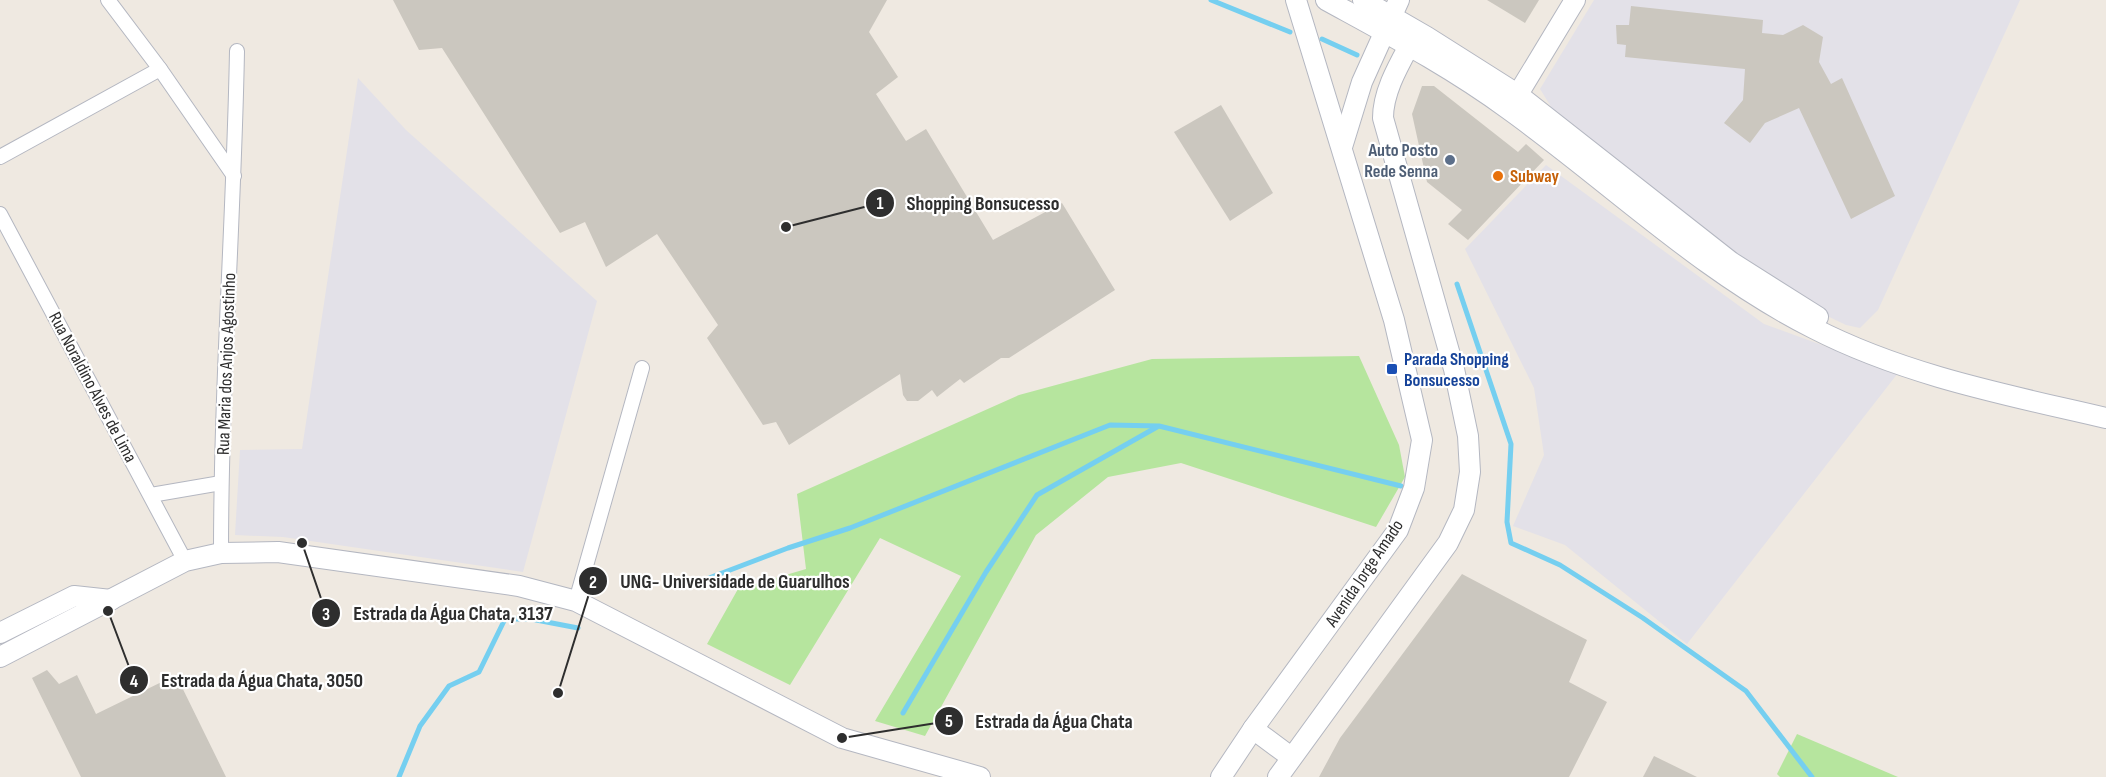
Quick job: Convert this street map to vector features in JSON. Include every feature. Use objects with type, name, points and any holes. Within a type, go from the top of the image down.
[{"type":"street","points":[[108,0],[160,69],[234,176]]},
{"type":"street","name":"Avenida Jorge Amado","points":[[1221,777],[1253,729],[1398,530],[1414,488],[1422,440],[1395,320],[1296,0]]},
{"type":"street","points":[[1326,0],[1391,16],[1409,46],[1513,102],[1681,243],[1765,301],[1812,328],[1871,355],[1959,382],[2106,418]]},
{"type":"street","points":[[1364,0],[1391,16],[1513,102],[1731,262],[1823,320],[1876,343],[1978,381],[2106,407]]},
{"type":"street","points":[[1513,102],[1575,0]]},
{"type":"street","points":[[1342,147],[1362,82],[1391,16]]},
{"type":"street","points":[[1278,777],[1448,543],[1464,510],[1470,472],[1468,435],[1454,369],[1383,118],[1386,94],[1409,46]]},
{"type":"street","name":"Rua Maria dos Anjos Agostinho","points":[[221,553],[221,483],[237,51]]},
{"type":"street","points":[[0,157],[160,69]]},
{"type":"street","name":"Rua Noraldino Alves de Lima","points":[[0,214],[185,561]]},
{"type":"street","points":[[576,601],[642,368]]},
{"type":"street","points":[[151,495],[221,483]]},
{"type":"street","points":[[0,657],[185,561],[221,553],[278,552],[519,586],[576,601],[842,738],[980,777]]},
{"type":"street","points":[[0,633],[74,596],[111,600]]},
{"type":"street","points":[[1253,729],[1292,757]]},
{"type":"shaded area","points":[[1594,0],[2020,0],[1878,310],[1860,328],[1846,325],[1819,312],[1740,259],[1558,118],[1540,89]]},
{"type":"shaded area","points":[[358,78],[406,130],[597,301],[523,572],[283,537],[235,535],[240,450],[302,449]]},
{"type":"shaded area","points":[[1546,165],[1764,324],[1898,373],[1687,644],[1565,545],[1513,526],[1544,455],[1534,388],[1465,249]]},
{"type":"green space","points":[[1359,356],[1399,445],[1405,477],[1376,527],[1181,463],[1108,477],[1036,535],[925,736],[875,721],[961,576],[880,538],[790,685],[707,644],[738,589],[806,569],[797,494],[1019,395],[1152,359]]},
{"type":"green space","points":[[1797,734],[1898,777],[1780,777],[1777,774]]},
{"type":"building","points":[[393,0],[887,0],[869,32],[898,77],[876,94],[906,141],[926,129],[993,240],[1062,203],[1115,290],[1009,358],[1001,358],[964,383],[960,379],[937,397],[932,390],[918,401],[907,401],[903,395],[900,374],[789,445],[776,422],[763,425],[707,338],[718,325],[657,234],[606,267],[585,222],[560,233],[442,48],[419,50]]},
{"type":"building","points":[[1487,0],[1539,0],[1525,23]]},
{"type":"building","points":[[1631,6],[1763,20],[1762,33],[1783,35],[1803,25],[1823,37],[1819,62],[1831,84],[1842,78],[1895,196],[1851,219],[1799,108],[1765,123],[1750,143],[1724,123],[1743,100],[1745,69],[1625,57],[1626,45],[1617,44],[1616,25],[1629,25]]},
{"type":"building","points":[[1422,86],[1434,86],[1518,152],[1526,144],[1544,160],[1468,240],[1448,224],[1462,210],[1427,182],[1412,114]]},
{"type":"building","points":[[1221,105],[1273,193],[1230,221],[1174,132]]},
{"type":"building","points":[[1462,574],[1587,640],[1569,682],[1607,702],[1569,777],[1319,777],[1340,738]]},
{"type":"building","points":[[47,670],[59,684],[77,675],[96,714],[176,675],[226,777],[81,777],[32,678]]},
{"type":"building","points":[[1654,756],[1697,777],[1643,777]]},
{"type":"waterway","points":[[1211,0],[1290,32]]},
{"type":"waterway","points":[[1322,39],[1357,55]]},
{"type":"waterway","points":[[1457,284],[1511,444],[1507,522],[1511,543],[1560,565],[1643,618],[1746,691],[1812,777]]},
{"type":"waterway","points":[[688,586],[788,548],[850,528],[1110,425],[1159,426],[1401,486]]},
{"type":"waterway","points":[[903,713],[986,572],[1037,495],[1157,427]]},
{"type":"waterway","points":[[399,777],[420,726],[449,686],[479,672],[505,619],[531,619],[578,628]]},
{"type":"place","name":"Auto Posto Rede Senna","points":[[1450,160]]},
{"type":"place","name":"Subway","points":[[1498,176]]},
{"type":"place","name":"Shopping Bonsucesso","points":[[786,227]]},
{"type":"place","name":"Parada Shopping Bonsucesso","points":[[1392,369]]},
{"type":"place","name":"Estrada da Água Chata, 3137","points":[[302,543]]},
{"type":"place","name":"Estrada da Água Chata, 3050","points":[[108,611]]},
{"type":"place","name":"UNG- Universidade de Guarulhos","points":[[558,693]]},
{"type":"place","name":"Estrada da Água Chata","points":[[842,738]]}]
